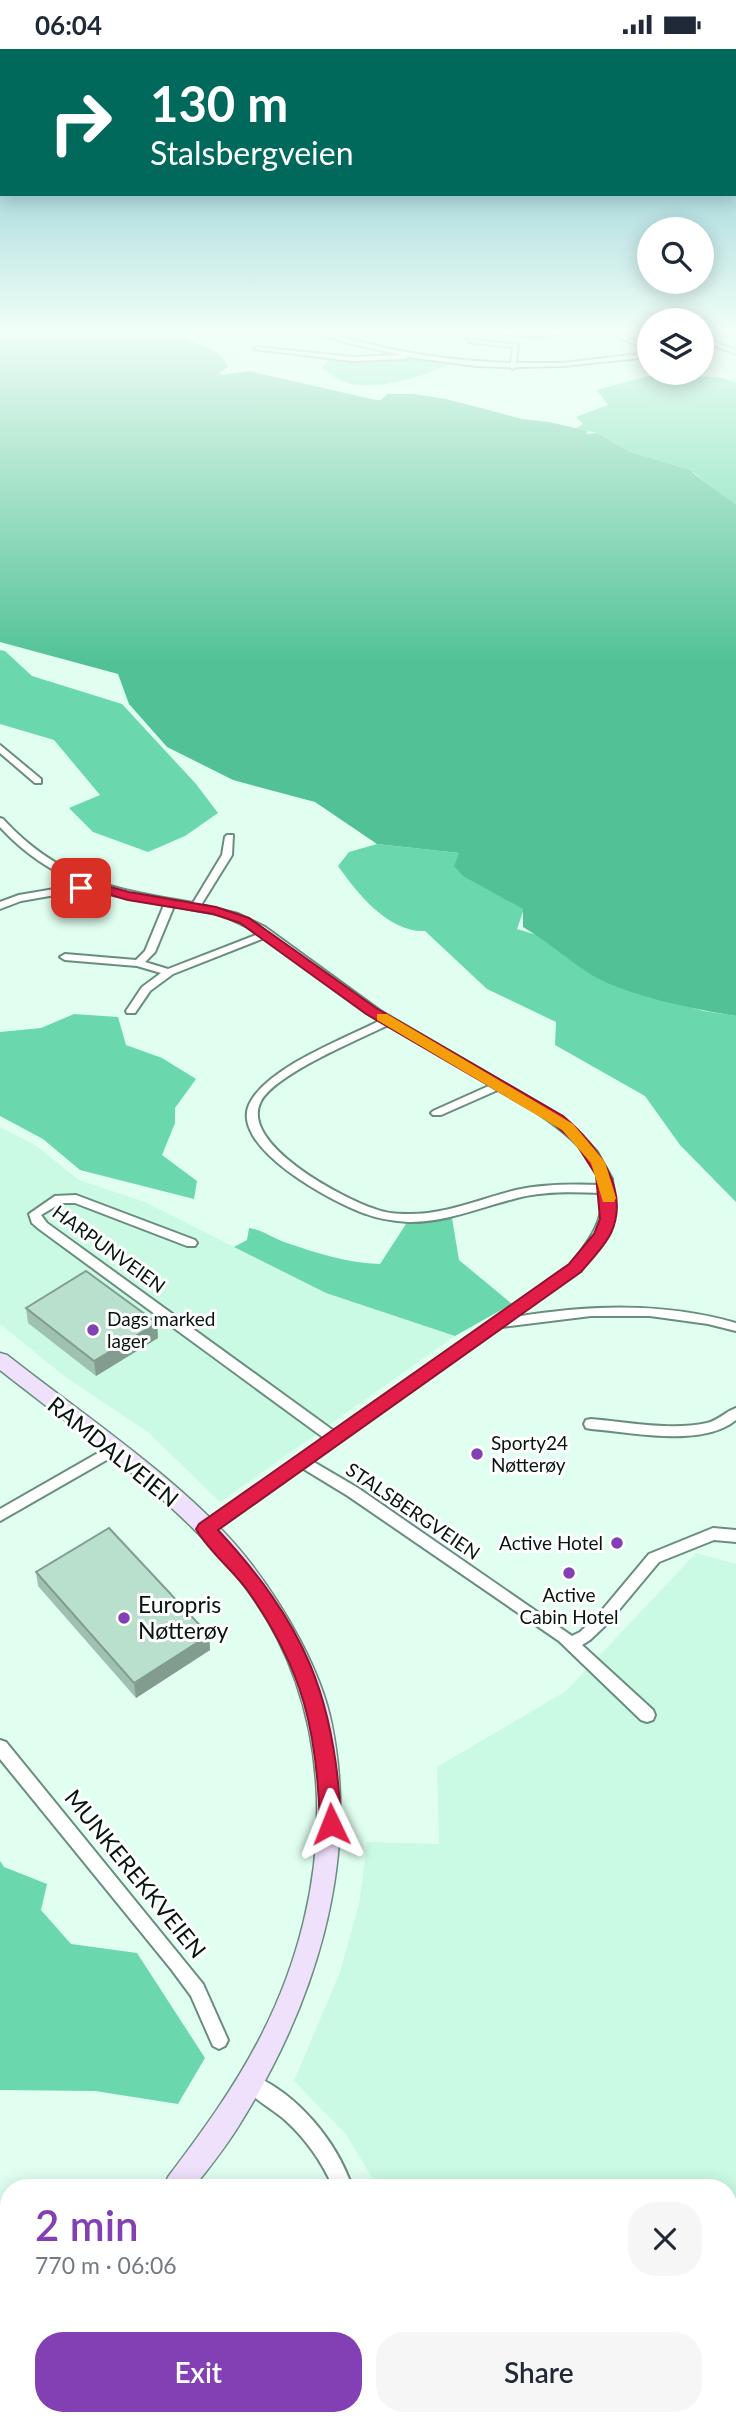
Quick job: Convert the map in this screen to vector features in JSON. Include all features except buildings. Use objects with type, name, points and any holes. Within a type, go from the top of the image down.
[{"type":"main road","name":"RAMDALVEIEN","points":[[0,1360],[206,1529],[245,1572],[289,1636],[305,1671],[319,1717],[328,1771],[331,1824],[323,1897],[309,1953],[286,2017],[252,2084],[213,2144],[185,2179]]},
{"type":"street","points":[[0,748],[38,781]]},
{"type":"street","points":[[1,823],[16,841],[44,861],[92,886],[233,916],[267,933],[388,1021],[558,1120],[581,1139],[598,1162],[607,1189],[608,1219],[590,1252],[567,1275],[332,1437],[206,1529]]},
{"type":"street","points":[[195,907],[226,855],[230,837]]},
{"type":"street","points":[[0,906],[19,898],[92,886]]},
{"type":"street","points":[[138,963],[150,952],[170,903]]},
{"type":"street","points":[[131,1011],[146,989],[169,972],[267,933]]},
{"type":"street","points":[[65,957],[138,963],[169,972]]},
{"type":"street","points":[[388,1021],[289,1071],[260,1094],[253,1105],[253,1121],[264,1142],[285,1164],[355,1205],[399,1218],[441,1215],[540,1190],[607,1189]]},
{"type":"street","points":[[437,1113],[500,1085]]},
{"type":"street","name":"HARPUNVEIEN","points":[[191,1243],[76,1199],[59,1199],[35,1214],[36,1220],[43,1226],[332,1437]]},
{"type":"street","points":[[499,1324],[621,1310],[674,1314],[736,1327]]},
{"type":"street","points":[[591,1424],[703,1430],[729,1422],[736,1413]]},
{"type":"street","points":[[0,1516],[112,1450]]},
{"type":"street","name":"STALSBERGVEIEN","points":[[300,1461],[354,1492],[572,1643],[647,1715]]},
{"type":"street","points":[[572,1643],[585,1636],[603,1619],[654,1558],[699,1538],[722,1534],[736,1536]]},
{"type":"street","name":"MUNKEREKKVEIEN","points":[[0,1747],[177,1963],[197,1990],[219,2040]]},
{"type":"street","points":[[252,2084],[279,2101],[297,2118],[335,2167],[340,2179]]},
{"type":"shaded area","points":[[0,440],[609,440],[630,452],[689,470],[736,505],[736,1016],[661,1001],[604,982],[523,927],[523,909],[464,877],[454,866],[459,853],[377,844],[315,802],[233,780],[167,747],[129,704],[118,674],[0,642]]},
{"type":"shaded area","points":[[609,440],[736,440],[736,506],[694,473],[630,452]]},
{"type":"shaded area","points":[[0,650],[5,651],[32,676],[122,704],[196,784],[218,813],[185,836],[148,852],[93,832],[69,808],[100,795],[54,740],[0,724]]},
{"type":"shaded area","points":[[377,844],[459,853],[464,877],[524,909],[517,929],[537,935],[567,956],[641,994],[704,1011],[736,1016],[736,1202],[680,1145],[645,1096],[555,1045],[556,1022],[487,989],[425,931],[399,925],[364,899],[338,866],[349,852]]},
{"type":"shaded area","points":[[74,1014],[118,1017],[126,1045],[162,1058],[196,1079],[175,1108],[175,1123],[162,1155],[197,1181],[194,1199],[80,1170],[43,1139],[0,1116],[0,1032],[41,1028]]},
{"type":"shaded area","points":[[0,1127],[35,1145],[79,1180],[145,1202],[326,1293],[455,1336],[220,1502],[149,1433],[64,1376],[0,1324]]},
{"type":"shaded area","points":[[452,1218],[459,1260],[512,1304],[455,1336],[326,1293],[234,1247],[247,1240],[249,1228],[320,1254],[380,1264],[406,1224]]},
{"type":"shaded area","points":[[696,1553],[736,1564],[736,2179],[373,2179],[345,2133],[294,2081],[340,1972],[359,1904],[367,1842],[439,1844],[437,1767],[566,1691]]},
{"type":"shaded area","points":[[0,1861],[4,1867],[47,1884],[41,1910],[71,1944],[137,1953],[205,2058],[178,2104],[95,2091],[0,2090]]},
{"type":"slow traffic","points":[[382,1017],[520,1096],[568,1127],[598,1162],[604,1175],[608,1198]]},
{"type":"place","name":"Dags marked lager","points":[[93,1330]]},
{"type":"place","name":"Sporty24 Nøtterøy","points":[[477,1454]]},
{"type":"place","name":"Active Hotel","points":[[617,1543]]},
{"type":"place","name":"Active Cabin Hotel","points":[[569,1573]]},
{"type":"place","name":"Europris Nøtterøy","points":[[124,1618]]},
{"type":"route","points":[[81,888],[92,886],[118,894],[216,911],[245,921],[267,933],[371,1011],[568,1127],[591,1151],[604,1175],[609,1204],[608,1219],[602,1236],[575,1268],[499,1324],[332,1437],[206,1529],[245,1572],[279,1619],[305,1671],[319,1717],[328,1771],[331,1824]]}]
